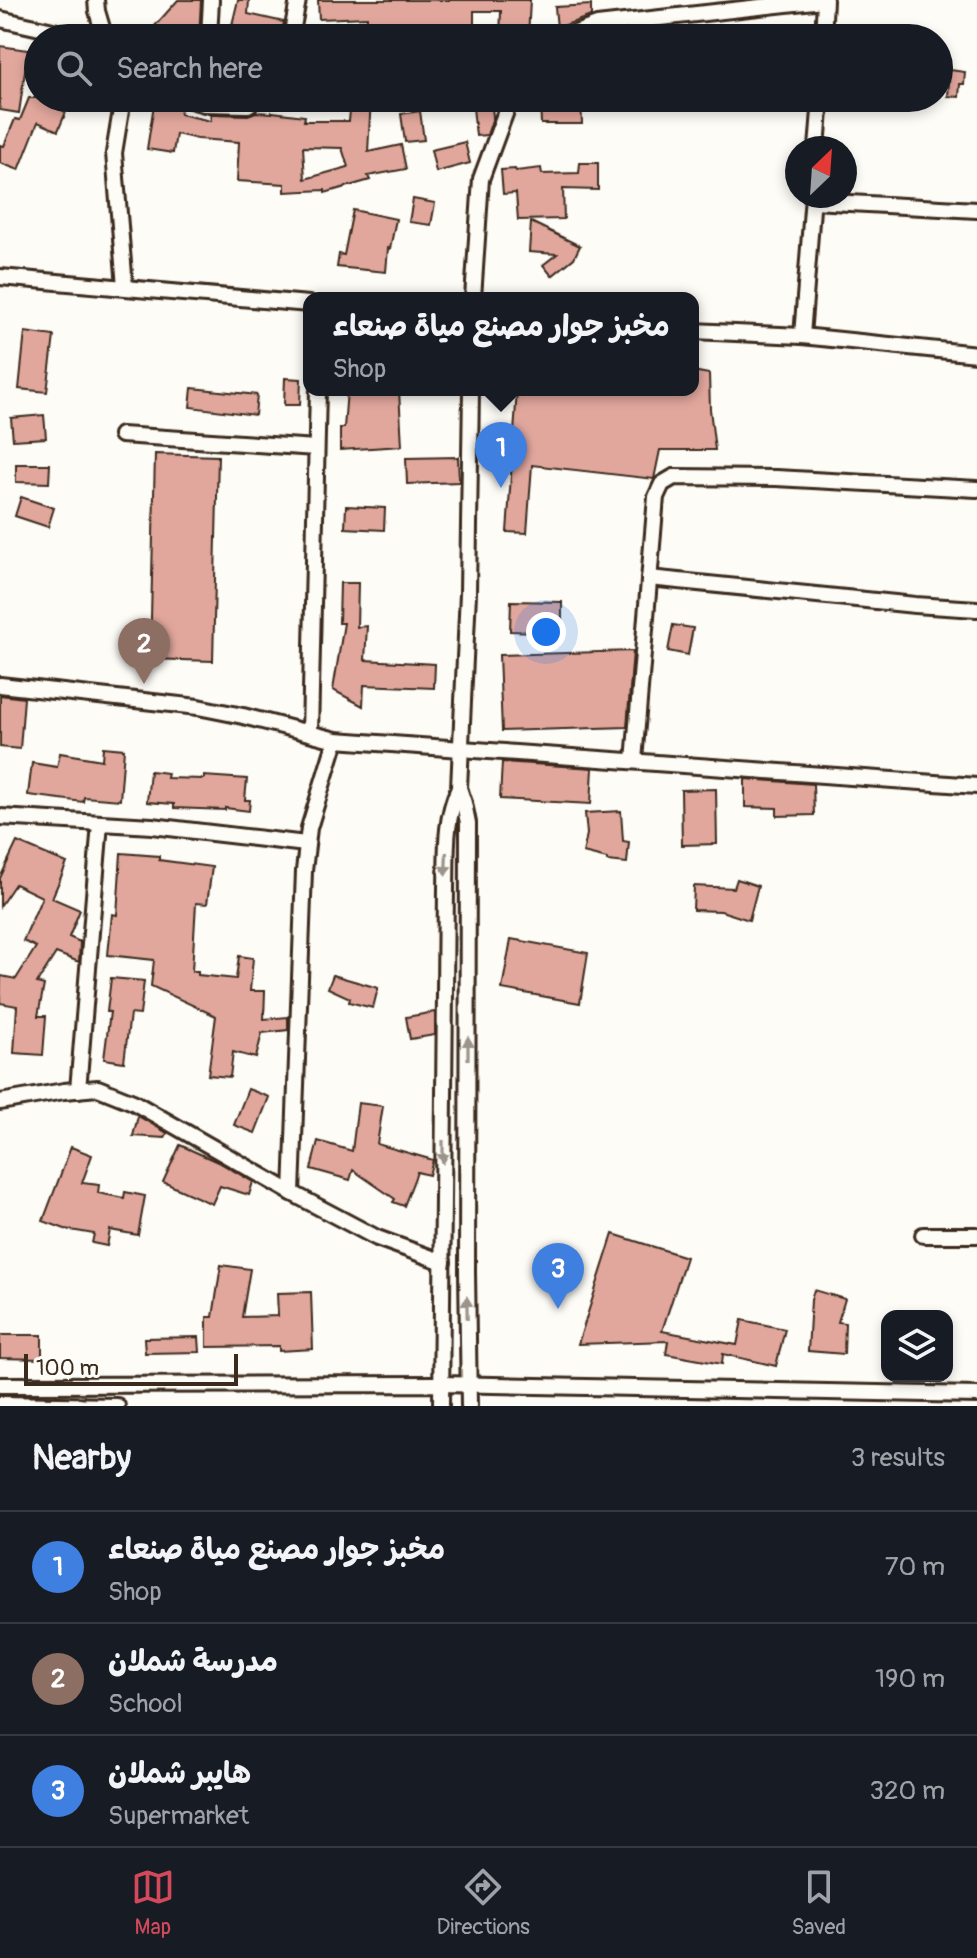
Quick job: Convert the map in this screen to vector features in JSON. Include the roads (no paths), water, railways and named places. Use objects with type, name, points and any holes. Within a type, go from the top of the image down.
[{"type":"street","points":[[96,0],[101,24]]},
{"type":"street","points":[[210,24],[211,0]]},
{"type":"street","points":[[294,24],[298,0]]},
{"type":"street","points":[[606,24],[824,0],[823,24]]},
{"type":"street","points":[[0,19],[24,24]]},
{"type":"street","points":[[121,112],[114,153],[125,287]]},
{"type":"street","points":[[473,292],[481,179],[506,112]]},
{"type":"street","points":[[818,136],[820,112]]},
{"type":"street","points":[[857,201],[977,210]]},
{"type":"street","points":[[802,336],[812,208]]},
{"type":"street","points":[[0,277],[303,303]]},
{"type":"street","points":[[699,331],[802,336],[977,355]]},
{"type":"street","points":[[310,733],[318,396]]},
{"type":"street","points":[[469,1406],[468,823],[459,788],[468,593],[471,396]]},
{"type":"street","points":[[121,435],[316,448]]},
{"type":"street","points":[[634,761],[656,497],[662,484],[674,477],[776,478],[977,489]]},
{"type":"street","points":[[649,578],[977,609]]},
{"type":"street","points":[[0,685],[198,707],[336,740],[977,786]]},
{"type":"street","points":[[292,1193],[306,844],[336,740]]},
{"type":"street","points":[[441,1406],[446,888],[448,821],[459,788]]},
{"type":"street","points":[[0,817],[152,826],[306,844]]},
{"type":"street","points":[[78,1090],[100,823]]},
{"type":"street","points":[[0,1102],[98,1088],[133,1102],[377,1238],[443,1262]]},
{"type":"street","points":[[923,1235],[977,1235]]},
{"type":"street","points":[[0,1385],[441,1384],[977,1395]]},
{"type":"street","points":[[0,1404],[117,1406]]},
{"type":"place","name":"مخبز جوار مصنع مياة صنعاء","points":[[501,488]]},
{"type":"place","name":"مدرسة شملان","points":[[144,684]]},
{"type":"place","name":"هايبر شملان","points":[[558,1309]]}]
